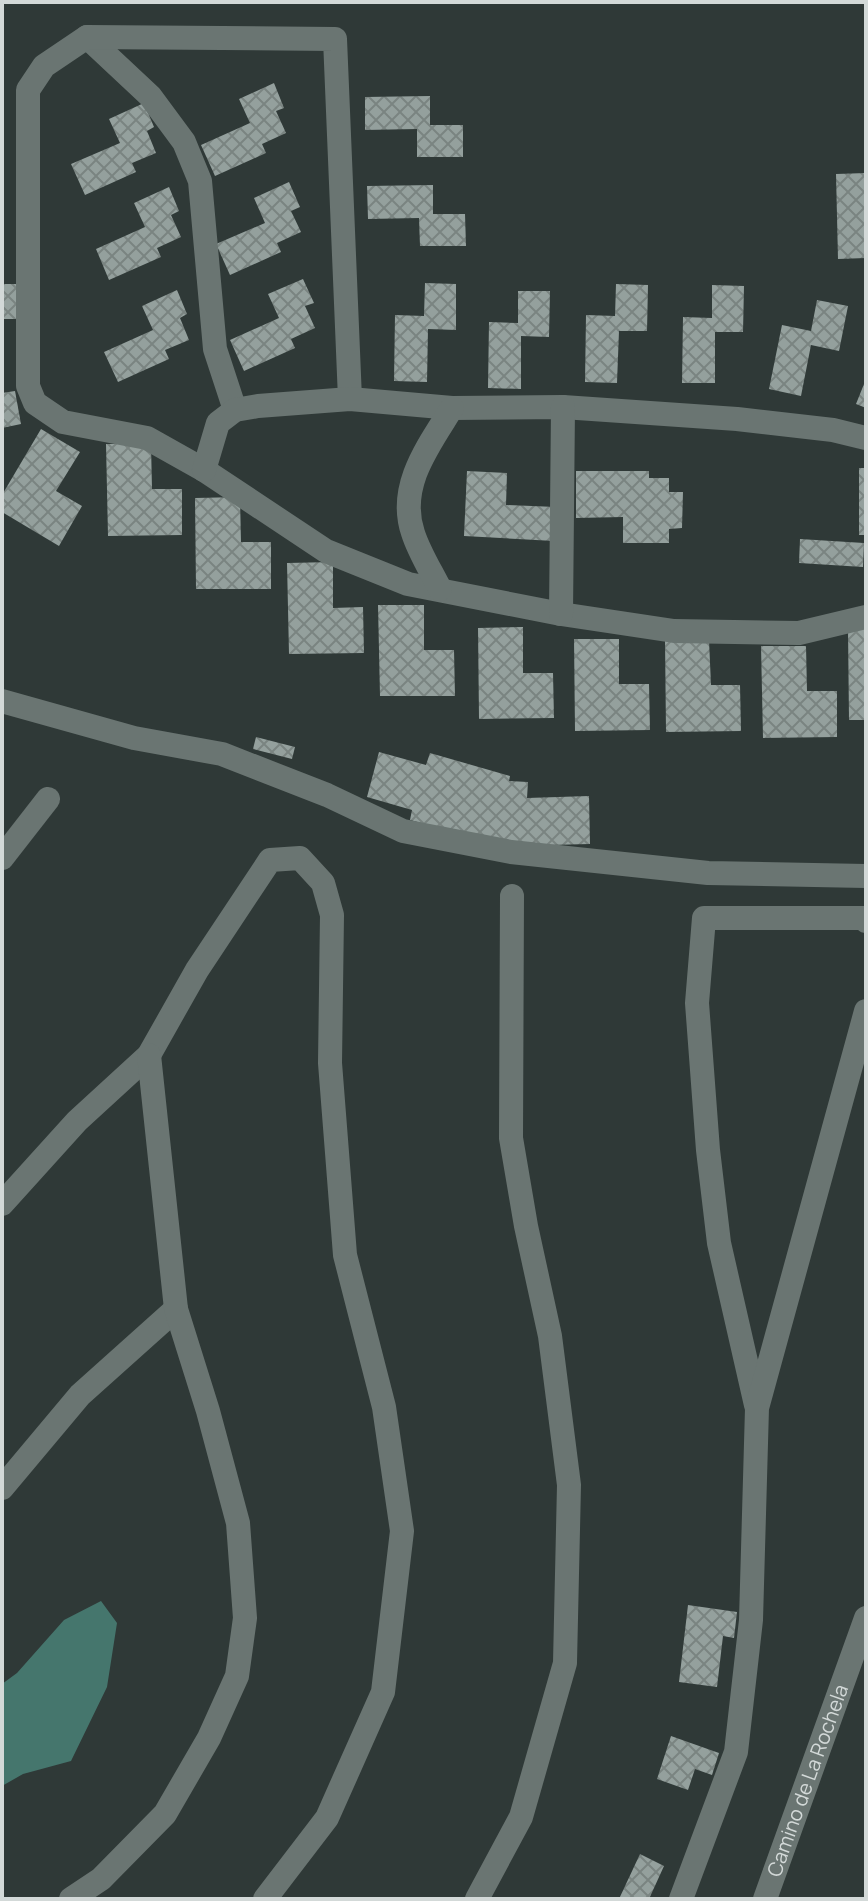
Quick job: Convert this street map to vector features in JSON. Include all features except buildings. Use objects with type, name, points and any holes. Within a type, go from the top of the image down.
[{"type":"street","points":[[350,399],[335,39],[87,37],[44,66],[28,90],[28,386],[35,403],[63,422],[147,438],[204,470],[326,551],[408,584],[561,614],[674,631],[799,633],[866,617]]},
{"type":"street","points":[[87,37],[150,96],[184,142],[200,181],[215,349],[235,410]]},
{"type":"street","points":[[204,470],[218,423],[235,410],[350,399],[452,408],[563,407],[737,419],[833,430],[866,438]]},
{"type":"street","points":[[561,614],[563,407]]},
{"type":"street","points":[[440,589],[413,534],[408,511],[410,485],[425,452],[452,408]]},
{"type":"street","points":[[2,701],[134,738],[222,754],[327,795],[403,831],[511,852],[708,873],[866,876]]},
{"type":"street","points":[[2,858],[48,799]]},
{"type":"street","points":[[2,1204],[77,1121],[149,1055],[197,970],[270,860],[300,858],[323,883],[332,915],[330,1063],[345,1255],[384,1407],[402,1531],[383,1692],[327,1818],[265,1899]]},
{"type":"street","points":[[477,1899],[521,1817],[565,1663],[569,1485],[550,1336],[511,1138],[512,896]]},
{"type":"street","points":[[757,1408],[719,1243],[708,1150],[697,1003],[704,918],[864,918],[866,921]]},
{"type":"street","points":[[681,1899],[736,1752],[751,1620],[757,1408],[866,1011]]},
{"type":"street","points":[[71,1899],[101,1879],[165,1814],[209,1738],[237,1676],[245,1618],[238,1523],[176,1309],[149,1055]]},
{"type":"street","points":[[2,1488],[80,1395],[176,1309]]},
{"type":"street","name":"Camino de La Rochela","points":[[765,1899],[866,1618]]},
{"type":"shaded area","points":[[101,1601],[117,1623],[107,1687],[71,1761],[23,1774],[2,1786],[2,1684],[17,1673],[64,1620]]}]
